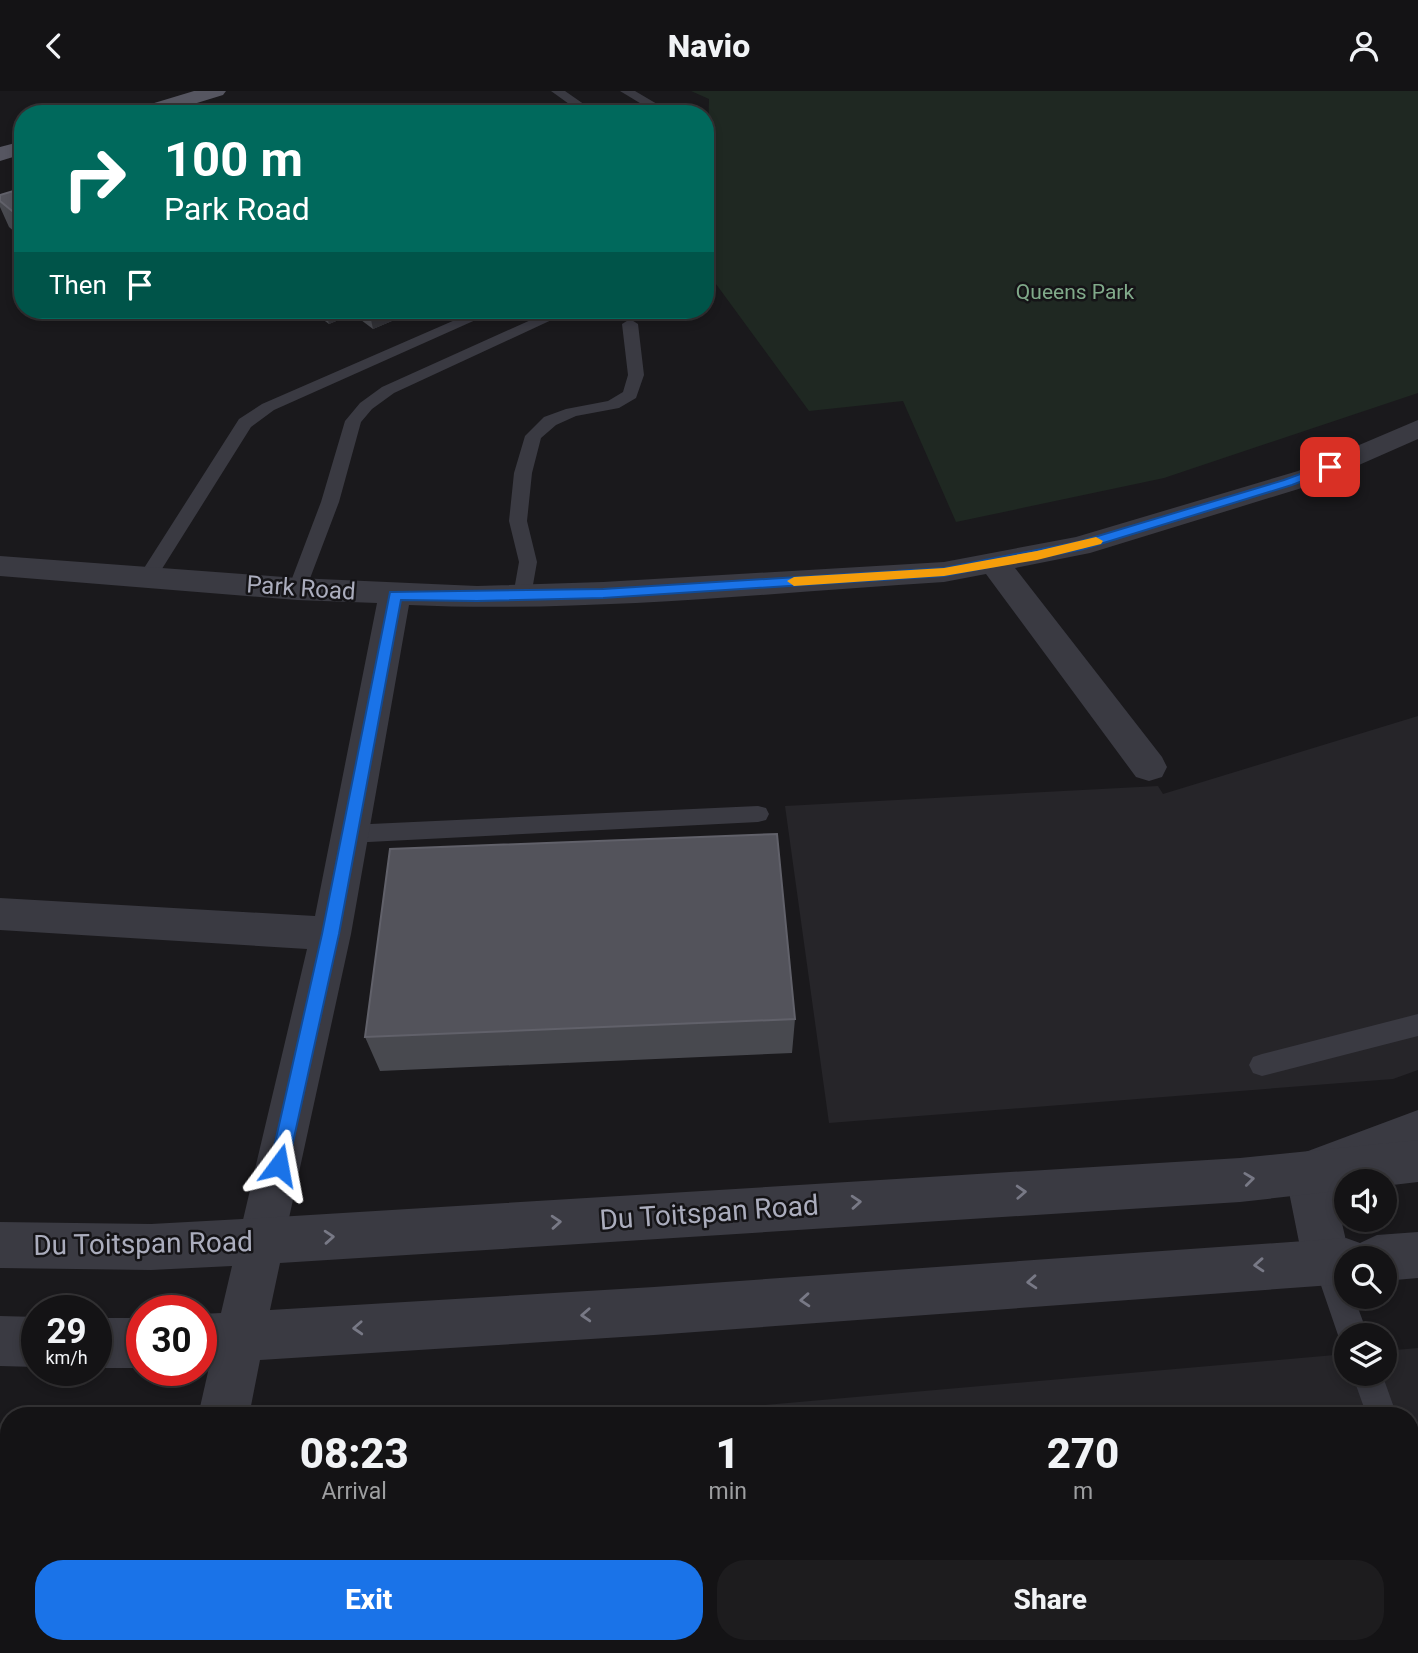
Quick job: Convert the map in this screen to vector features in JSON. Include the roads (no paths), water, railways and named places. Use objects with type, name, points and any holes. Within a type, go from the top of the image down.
[{"type":"main road","points":[[169,105],[216,91]]},
{"type":"street","name":"Park Road","points":[[0,566],[395,595],[522,596],[944,572],[1079,546],[1308,477],[1418,428]]},
{"type":"street","points":[[995,564],[1149,767]]},
{"type":"street","points":[[223,1407],[220,1338],[261,1241],[331,934],[395,595]]},
{"type":"street","points":[[0,914],[331,934]]},
{"type":"street","points":[[1334,1255],[1308,1172],[1418,1131]]},
{"type":"street","name":"Du Toitspan Road","points":[[0,1245],[151,1248],[1240,1180],[1418,1161]]},
{"type":"street","points":[[1397,1257],[1418,1255]]},
{"type":"street","points":[[220,1338],[654,1311],[1334,1261]]},
{"type":"street","points":[[0,1341],[21,1342]]},
{"type":"lane","points":[[557,91],[578,105]]},
{"type":"lane","points":[[626,91],[652,105]]},
{"type":"lane","points":[[148,576],[245,423],[268,407],[469,319]]},
{"type":"lane","points":[[297,589],[330,502],[353,421],[366,406],[388,390],[539,319]]},
{"type":"lane","points":[[522,596],[528,562],[518,521],[523,473],[533,436],[550,421],[572,412],[613,405],[630,395],[636,375],[630,324]]},
{"type":"lane","points":[[349,834],[758,814]]},
{"type":"lane","points":[[1262,1065],[1418,1025]]},
{"type":"lane","points":[[1371,1386],[1379,1407]]},
{"type":"park label","name":"Queens Park","points":[[1075,292]]}]
